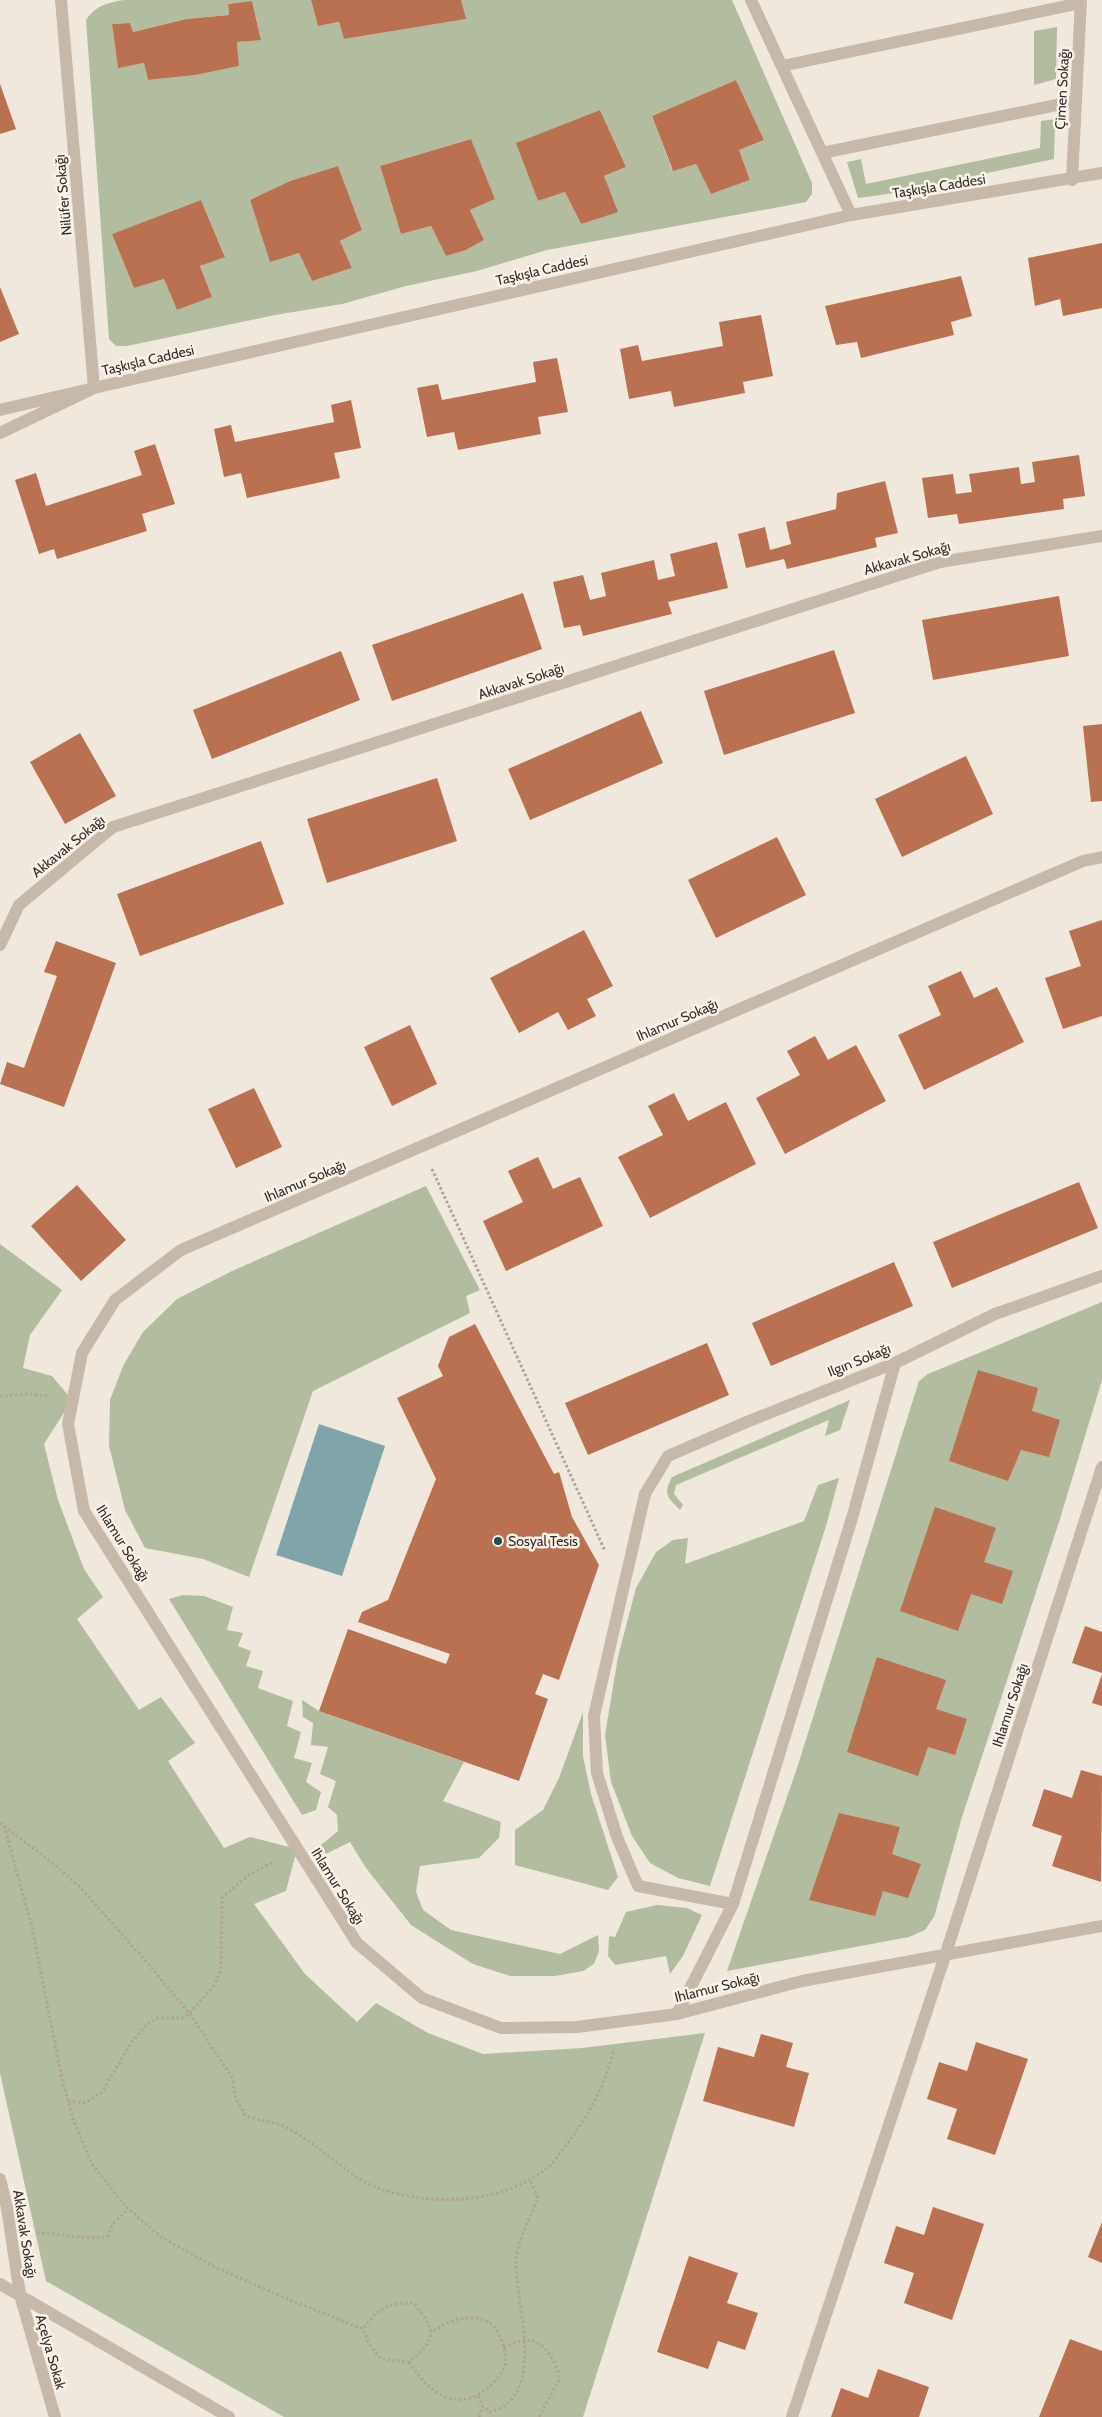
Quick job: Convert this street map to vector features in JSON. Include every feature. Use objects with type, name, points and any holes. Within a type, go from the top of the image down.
[{"type":"street","name":"Nilüfer Sokağı","points":[[61,0],[94,388]]},
{"type":"street","points":[[751,0],[851,215]]},
{"type":"street","points":[[782,66],[1081,1]]},
{"type":"street","name":"Çimen Sokağı","points":[[1072,180],[1081,1]]},
{"type":"street","points":[[822,153],[1076,102]]},
{"type":"street","name":"Taşkışla Caddesi","points":[[0,433],[94,388],[851,215],[1072,180],[1102,173]]},
{"type":"street","points":[[0,410],[94,388]]},
{"type":"street","name":"Akkavak Sokağı","points":[[0,945],[19,905],[113,828],[940,562],[1102,536]]},
{"type":"street","name":"Ihlamur Sokağı","points":[[1102,857],[1083,861],[181,1250],[115,1300],[82,1353],[68,1424],[84,1510],[357,1943],[422,1998],[501,2028],[577,2027],[677,2014],[802,1982],[946,1953],[1102,1926]]},
{"type":"street","name":"Ilgın Sokağı","points":[[733,1904],[638,1886],[617,1837],[597,1773],[594,1716],[623,1592],[632,1542],[645,1494],[668,1456],[748,1421],[895,1363],[995,1314],[1102,1276]]},
{"type":"street","points":[[677,2014],[733,1904],[852,1518],[895,1363]]},
{"type":"street","name":"Ihlamur Sokağı","points":[[792,2417],[946,1953],[1102,1467]]},
{"type":"street","name":"Akkavak Sokağı","points":[[0,2179],[20,2295]]},
{"type":"street","points":[[0,2284],[229,2417]]},
{"type":"street","name":"Açelya Sokak","points":[[20,2295],[55,2417]]},
{"type":"path","points":[[422,1146],[623,1592]]},
{"type":"path","points":[[0,1396],[29,1394],[72,1400]]},
{"type":"path","points":[[0,1823],[49,1860],[80,1888],[151,1967],[189,2014],[232,2077],[236,2099],[245,2116],[280,2124],[309,2142],[354,2176],[386,2191],[423,2198],[472,2199],[516,2188],[547,2169],[576,2134],[609,2072],[615,2044],[617,2021]]},
{"type":"path","points":[[4,1826],[32,1927],[62,2079],[73,2119],[92,2164],[128,2209],[161,2237],[212,2266],[285,2298],[363,2328],[370,2344],[381,2359],[409,2362],[425,2349],[431,2333],[442,2325],[460,2318],[482,2318],[498,2330],[504,2348],[506,2363],[494,2383],[478,2396],[453,2400],[434,2391],[418,2376],[409,2362]]},
{"type":"path","points":[[68,2101],[85,2103],[102,2092],[131,2043],[147,2024],[158,2018],[182,2018],[189,2014],[213,1987],[221,1971],[222,1898],[249,1875],[297,1848]]},
{"type":"path","points":[[478,2396],[483,2408],[490,2412],[504,2406],[520,2387],[525,2370],[516,2258],[538,2199],[530,2179]]},
{"type":"path","points":[[11,2234],[51,2233],[92,2240],[108,2236],[113,2224],[128,2209]]},
{"type":"path","points":[[363,2328],[374,2313],[395,2303],[413,2303],[426,2317],[431,2333]]},
{"type":"path","points":[[504,2348],[524,2340],[540,2344],[553,2357],[560,2378],[539,2417]]},
{"type":"path","points":[[479,2417],[483,2408]]},
{"type":"green space","points":[[124,0],[311,0],[318,26],[339,22],[344,39],[465,19],[461,0],[732,0],[812,183],[812,194],[806,202],[547,250],[477,271],[406,286],[342,304],[275,315],[127,346],[116,346],[109,339],[86,20],[98,8]],"holes":[[[252,1],[261,39],[237,42],[239,66],[196,75],[148,80],[144,63],[118,67],[112,24],[130,23],[133,32],[185,19],[229,15],[228,4]],[[736,80],[764,140],[739,150],[750,180],[711,194],[696,164],[672,170],[652,116]],[[600,110],[626,167],[604,176],[598,217],[581,224],[565,192],[538,201],[517,143]],[[471,139],[495,199],[470,210],[484,240],[466,250],[446,256],[431,226],[401,234],[380,166]],[[338,166],[362,230],[340,241],[352,268],[312,281],[299,253],[270,261],[250,200],[290,181]],[[201,200],[225,256],[200,266],[212,297],[177,310],[164,279],[134,288],[112,234]]]},
{"type":"green space","points":[[1057,27],[1056,79],[1034,85],[1034,31]]},
{"type":"green space","points":[[1055,119],[1054,159],[888,194],[858,198],[847,162],[861,159],[866,184],[1040,148],[1041,121]]},
{"type":"green space","points":[[426,1186],[480,1290],[466,1296],[470,1313],[313,1391],[249,1577],[203,1559],[145,1548],[125,1510],[109,1446],[110,1400],[123,1366],[143,1332],[177,1299],[232,1271]]},
{"type":"green space","points":[[0,1244],[62,1290],[30,1335],[23,1368],[52,1376],[72,1400],[44,1444],[58,1500],[84,1569],[103,1597],[77,1619],[139,1710],[161,1697],[195,1743],[168,1761],[224,1848],[250,1837],[297,1849],[286,1891],[254,1904],[305,1974],[357,2022],[376,2003],[428,2033],[483,2054],[582,2048],[705,2033],[583,2417],[284,2417],[46,2281],[0,2073]]},
{"type":"green space","points":[[1102,1302],[1102,1380],[1059,1522],[962,1817],[934,1917],[925,1930],[909,1937],[727,1971],[797,1768],[919,1381],[928,1374]]},
{"type":"green space","points":[[850,1400],[840,1430],[825,1436],[829,1420],[676,1485],[674,1494],[683,1505],[680,1510],[669,1498],[667,1491],[672,1477]]},
{"type":"green space","points":[[839,1478],[826,1526],[710,1886],[678,1878],[650,1863],[632,1836],[611,1782],[605,1735],[618,1657],[636,1588],[656,1552],[673,1540],[688,1538],[685,1564],[804,1521],[818,1485]]},
{"type":"green space","points":[[183,1595],[204,1596],[233,1607],[227,1630],[243,1633],[238,1646],[251,1651],[246,1666],[263,1671],[258,1688],[293,1701],[287,1726],[301,1732],[294,1758],[312,1763],[306,1782],[321,1792],[316,1810],[302,1815],[169,1599]]},
{"type":"green space","points":[[302,1700],[319,1711],[464,1762],[443,1801],[501,1822],[499,1838],[479,1858],[420,1866],[416,1892],[423,1910],[451,1930],[560,1954],[598,1935],[599,1951],[594,1964],[583,1971],[555,1976],[510,1976],[473,1964],[411,1925],[366,1868],[350,1842],[326,1854],[321,1845],[338,1831],[337,1815],[328,1807],[336,1781],[320,1774],[328,1747],[311,1745],[313,1723],[303,1717]]},
{"type":"green space","points":[[583,1712],[583,1756],[591,1794],[618,1877],[608,1890],[515,1865],[515,1830],[543,1810],[559,1778]]},
{"type":"green space","points":[[657,1905],[687,1908],[702,1915],[683,1956],[670,1974],[666,1956],[615,1965],[608,1956],[609,1936],[615,1937],[626,1912]]},
{"type":"water","points":[[319,1424],[385,1446],[342,1576],[276,1555]]},
{"type":"building","points":[[311,0],[461,0],[466,19],[344,39],[339,22],[318,26]]},
{"type":"building","points":[[252,1],[261,40],[237,42],[239,66],[196,75],[148,80],[144,63],[118,68],[112,24],[130,23],[133,32],[186,19],[229,15],[228,4]]},
{"type":"building","points":[[736,80],[764,140],[739,150],[750,180],[711,194],[696,164],[673,171],[652,116]]},
{"type":"building","points":[[0,84],[16,129],[0,134]]},
{"type":"building","points":[[600,110],[626,167],[604,176],[618,212],[581,224],[565,192],[538,201],[516,143]]},
{"type":"building","points":[[471,139],[495,199],[470,210],[484,240],[466,250],[446,256],[431,226],[401,234],[380,166]]},
{"type":"building","points":[[338,166],[362,230],[340,241],[352,268],[312,281],[299,253],[270,262],[250,200],[290,181]]},
{"type":"building","points":[[201,200],[225,257],[200,266],[212,297],[177,310],[164,279],[134,288],[112,234]]},
{"type":"building","points":[[1102,243],[1102,308],[1063,316],[1060,299],[1035,306],[1028,258]]},
{"type":"building","points":[[961,276],[972,316],[951,322],[954,335],[861,358],[857,342],[836,345],[825,306]]},
{"type":"building","points":[[0,287],[19,334],[0,342]]},
{"type":"building","points":[[761,315],[773,376],[743,382],[745,393],[674,407],[671,391],[629,399],[620,349],[638,345],[642,361],[723,346],[719,322]]},
{"type":"building","points":[[557,358],[568,412],[538,417],[541,434],[458,450],[454,432],[427,437],[417,388],[438,384],[442,400],[536,382],[533,362]]},
{"type":"building","points":[[351,400],[361,448],[334,453],[340,478],[247,498],[241,473],[224,477],[214,429],[231,425],[235,442],[334,422],[331,405]]},
{"type":"building","points":[[155,444],[175,504],[142,514],[147,531],[57,559],[54,549],[39,554],[15,480],[36,473],[46,506],[142,475],[134,451]]},
{"type":"building","points":[[1079,455],[1085,496],[1063,499],[1064,509],[959,524],[957,514],[928,518],[922,478],[953,474],[956,494],[972,492],[969,474],[1019,467],[1021,484],[1035,482],[1032,462]]},
{"type":"building","points":[[885,481],[898,533],[875,538],[877,547],[787,569],[784,559],[746,568],[738,534],[765,527],[770,550],[791,544],[786,522],[836,509],[837,493]]},
{"type":"building","points":[[717,542],[728,588],[668,602],[672,614],[583,636],[580,625],[564,628],[553,582],[583,575],[590,600],[606,596],[601,573],[654,560],[658,580],[675,576],[670,554]]},
{"type":"building","points":[[523,593],[542,649],[392,701],[372,645]]},
{"type":"building","points":[[1059,596],[1069,656],[933,680],[922,620]]},
{"type":"building","points":[[834,650],[855,713],[724,755],[704,691]]},
{"type":"building","points":[[341,651],[360,700],[212,759],[193,710]]},
{"type":"building","points":[[641,711],[663,763],[530,820],[508,769]]},
{"type":"building","points":[[1102,724],[1102,801],[1091,802],[1083,726]]},
{"type":"building","points":[[80,733],[116,796],[65,824],[30,762]]},
{"type":"building","points":[[966,756],[993,814],[902,857],[875,799]]},
{"type":"building","points":[[437,778],[457,841],[327,883],[307,819]]},
{"type":"building","points":[[777,837],[806,895],[716,938],[688,880]]},
{"type":"building","points":[[261,841],[284,904],[140,956],[117,894]]},
{"type":"building","points":[[1102,920],[1102,1016],[1063,1029],[1045,978],[1081,966],[1069,931]]},
{"type":"building","points":[[584,930],[613,986],[587,999],[596,1016],[568,1030],[558,1012],[519,1033],[490,978]]},
{"type":"building","points":[[56,941],[116,963],[64,1107],[0,1084],[7,1062],[24,1068],[57,976],[44,972]]},
{"type":"building","points":[[961,971],[974,998],[997,987],[1024,1042],[924,1090],[898,1035],[941,1015],[928,986]]},
{"type":"building","points":[[410,1025],[437,1084],[392,1106],[364,1047]]},
{"type":"building","points":[[815,1036],[828,1060],[856,1045],[886,1101],[785,1154],[756,1098],[800,1075],[787,1051]]},
{"type":"building","points":[[254,1088],[282,1147],[236,1168],[208,1109]]},
{"type":"building","points":[[674,1093],[688,1121],[726,1102],[756,1164],[650,1218],[618,1157],[663,1135],[648,1106]]},
{"type":"building","points":[[538,1157],[553,1189],[580,1177],[603,1226],[506,1271],[483,1221],[523,1202],[508,1171]]},
{"type":"building","points":[[1079,1182],[1098,1228],[952,1288],[933,1242]]},
{"type":"building","points":[[77,1185],[126,1240],[81,1281],[31,1226]]},
{"type":"building","points":[[894,1262],[913,1306],[771,1366],[752,1323]]},
{"type":"building","name":"Sosyal Tesis","points":[[475,1324],[554,1474],[559,1472],[572,1517],[599,1565],[559,1680],[543,1674],[535,1694],[548,1699],[519,1781],[319,1711],[348,1629],[446,1664],[450,1654],[358,1622],[362,1612],[388,1600],[436,1479],[397,1398],[443,1376],[438,1366],[449,1337]]},
{"type":"building","points":[[707,1343],[729,1395],[588,1455],[565,1403]]},
{"type":"building","points":[[978,1370],[1038,1388],[1032,1411],[1060,1420],[1049,1457],[1021,1450],[1008,1481],[949,1461]]},
{"type":"building","points":[[935,1507],[996,1528],[984,1562],[1013,1571],[1002,1604],[971,1594],[958,1631],[900,1611]]},
{"type":"building","points":[[1085,1626],[1102,1632],[1102,1673],[1072,1663]]},
{"type":"building","points":[[877,1657],[946,1680],[936,1709],[967,1719],[955,1755],[928,1747],[918,1776],[847,1752]]},
{"type":"building","points":[[1102,1674],[1102,1706],[1092,1703]]},
{"type":"building","points":[[1081,1770],[1102,1776],[1101,1882],[1052,1866],[1062,1836],[1032,1826],[1044,1789],[1072,1798]]},
{"type":"building","points":[[839,1813],[900,1827],[892,1854],[921,1864],[908,1898],[883,1891],[875,1916],[809,1900]]},
{"type":"building","points":[[761,2034],[793,2043],[786,2067],[809,2073],[794,2127],[703,2101],[718,2047],[754,2057]]},
{"type":"building","points":[[976,2042],[1028,2059],[995,2155],[947,2139],[957,2109],[927,2099],[939,2062],[967,2071]]},
{"type":"building","points":[[933,2207],[984,2224],[952,2320],[904,2303],[914,2273],[884,2263],[896,2226],[924,2235]]},
{"type":"building","points":[[1102,2222],[1102,2263],[1088,2257]]},
{"type":"building","points":[[689,2256],[738,2273],[727,2303],[758,2313],[745,2350],[718,2341],[708,2369],[657,2352]]},
{"type":"building","points":[[1070,2339],[1102,2351],[1102,2417],[1039,2417]]},
{"type":"building","points":[[878,2369],[929,2387],[919,2417],[831,2417],[841,2388],[868,2398]]},
{"type":"place","name":"Sosyal Tesis","points":[[498,1541]]}]
